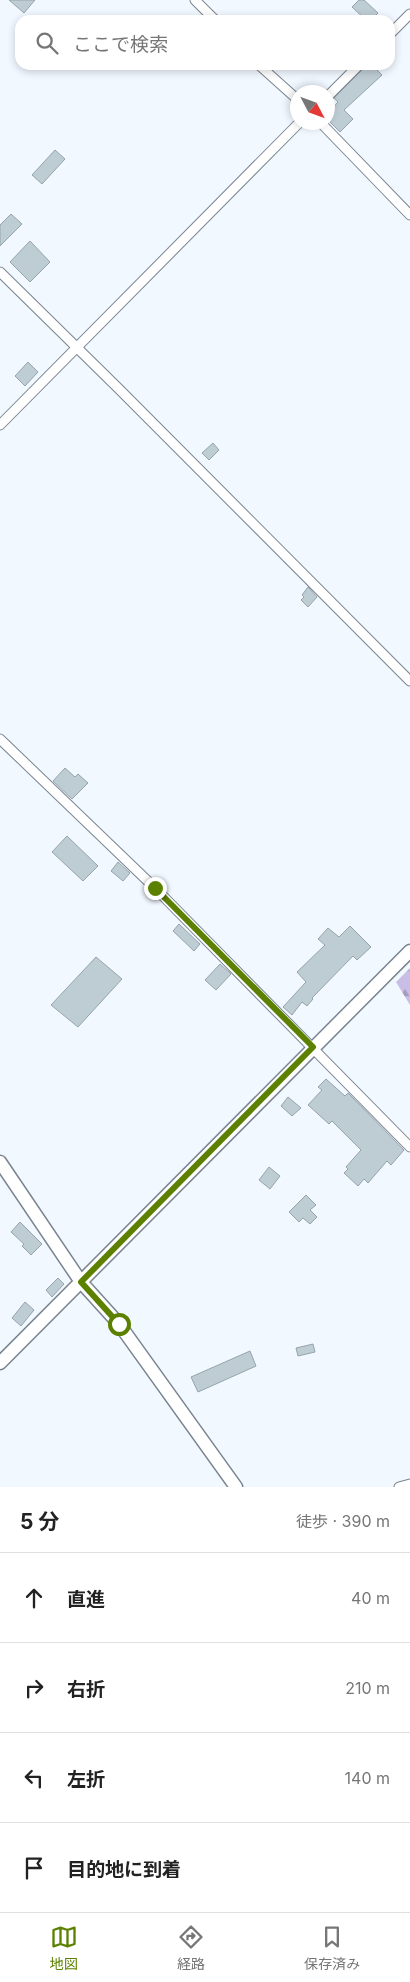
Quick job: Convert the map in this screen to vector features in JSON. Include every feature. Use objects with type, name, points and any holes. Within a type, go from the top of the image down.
[{"type":"street","points":[[195,0],[210,15]]},
{"type":"street","points":[[395,29],[410,14]]},
{"type":"street","points":[[265,70],[290,93]]},
{"type":"street","points":[[335,89],[353,70]]},
{"type":"street","points":[[0,425],[292,130]]},
{"type":"street","points":[[328,130],[410,215]]},
{"type":"street","points":[[0,272],[410,681]]},
{"type":"street","points":[[0,739],[155,888],[410,1147]]},
{"type":"street","points":[[0,1363],[410,950]]},
{"type":"street","points":[[0,1162],[81,1282],[119,1324],[236,1487]]},
{"type":"street","points":[[399,1487],[410,1484]]},
{"type":"green space","points":[[410,968],[410,1005],[396,982]]},
{"type":"building","points":[[9,0],[35,0],[24,13]]},
{"type":"building","points":[[359,0],[364,0],[378,13],[376,15],[361,15],[352,7]]},
{"type":"building","points":[[362,70],[377,70],[382,75],[344,110],[353,119],[340,132],[335,127],[335,105],[338,102],[335,97]]},
{"type":"building","points":[[55,150],[65,159],[42,184],[32,175]]},
{"type":"building","points":[[11,214],[22,224],[0,246],[0,225]]},
{"type":"building","points":[[30,241],[50,262],[30,282],[10,262]]},
{"type":"building","points":[[28,362],[38,372],[25,386],[15,376]]},
{"type":"building","points":[[213,443],[219,450],[209,460],[202,453]]},
{"type":"building","points":[[308,587],[317,597],[308,607],[301,600]]},
{"type":"building","points":[[65,768],[75,777],[78,774],[88,783],[72,799],[53,781]]},
{"type":"building","points":[[67,836],[98,866],[83,881],[52,852]]},
{"type":"building","points":[[118,862],[130,873],[123,881],[111,871]]},
{"type":"building","points":[[179,924],[200,944],[194,951],[173,931]]},
{"type":"building","points":[[350,926],[371,947],[357,960],[353,956],[312,998],[307,1006],[302,1002],[292,1015],[283,1007],[306,982],[297,972],[325,945],[318,939],[328,928],[339,937]]},
{"type":"building","points":[[96,957],[122,979],[78,1027],[51,1005]]},
{"type":"building","points":[[220,964],[231,974],[216,990],[205,980]]},
{"type":"building","points":[[326,1079],[345,1096],[348,1093],[404,1150],[391,1165],[387,1161],[368,1183],[364,1179],[358,1186],[344,1173],[348,1169],[346,1167],[361,1150],[332,1121],[329,1124],[308,1105],[322,1090],[318,1087]]},
{"type":"building","points":[[288,1097],[301,1108],[292,1116],[281,1106]]},
{"type":"building","points":[[269,1167],[280,1176],[270,1189],[259,1180]]},
{"type":"building","points":[[306,1195],[316,1205],[310,1210],[317,1217],[310,1224],[303,1218],[299,1222],[289,1212]]},
{"type":"building","points":[[20,1222],[42,1244],[31,1255],[22,1246],[24,1244],[11,1232]]},
{"type":"building","points":[[58,1278],[64,1284],[52,1297],[46,1290]]},
{"type":"building","points":[[25,1302],[34,1310],[21,1326],[12,1318]]},
{"type":"building","points":[[313,1344],[315,1352],[298,1356],[296,1348]]},
{"type":"building","points":[[250,1351],[256,1366],[198,1392],[191,1377]]},
{"type":"route","points":[[119,1324],[81,1282],[313,1047],[155,888]]}]
